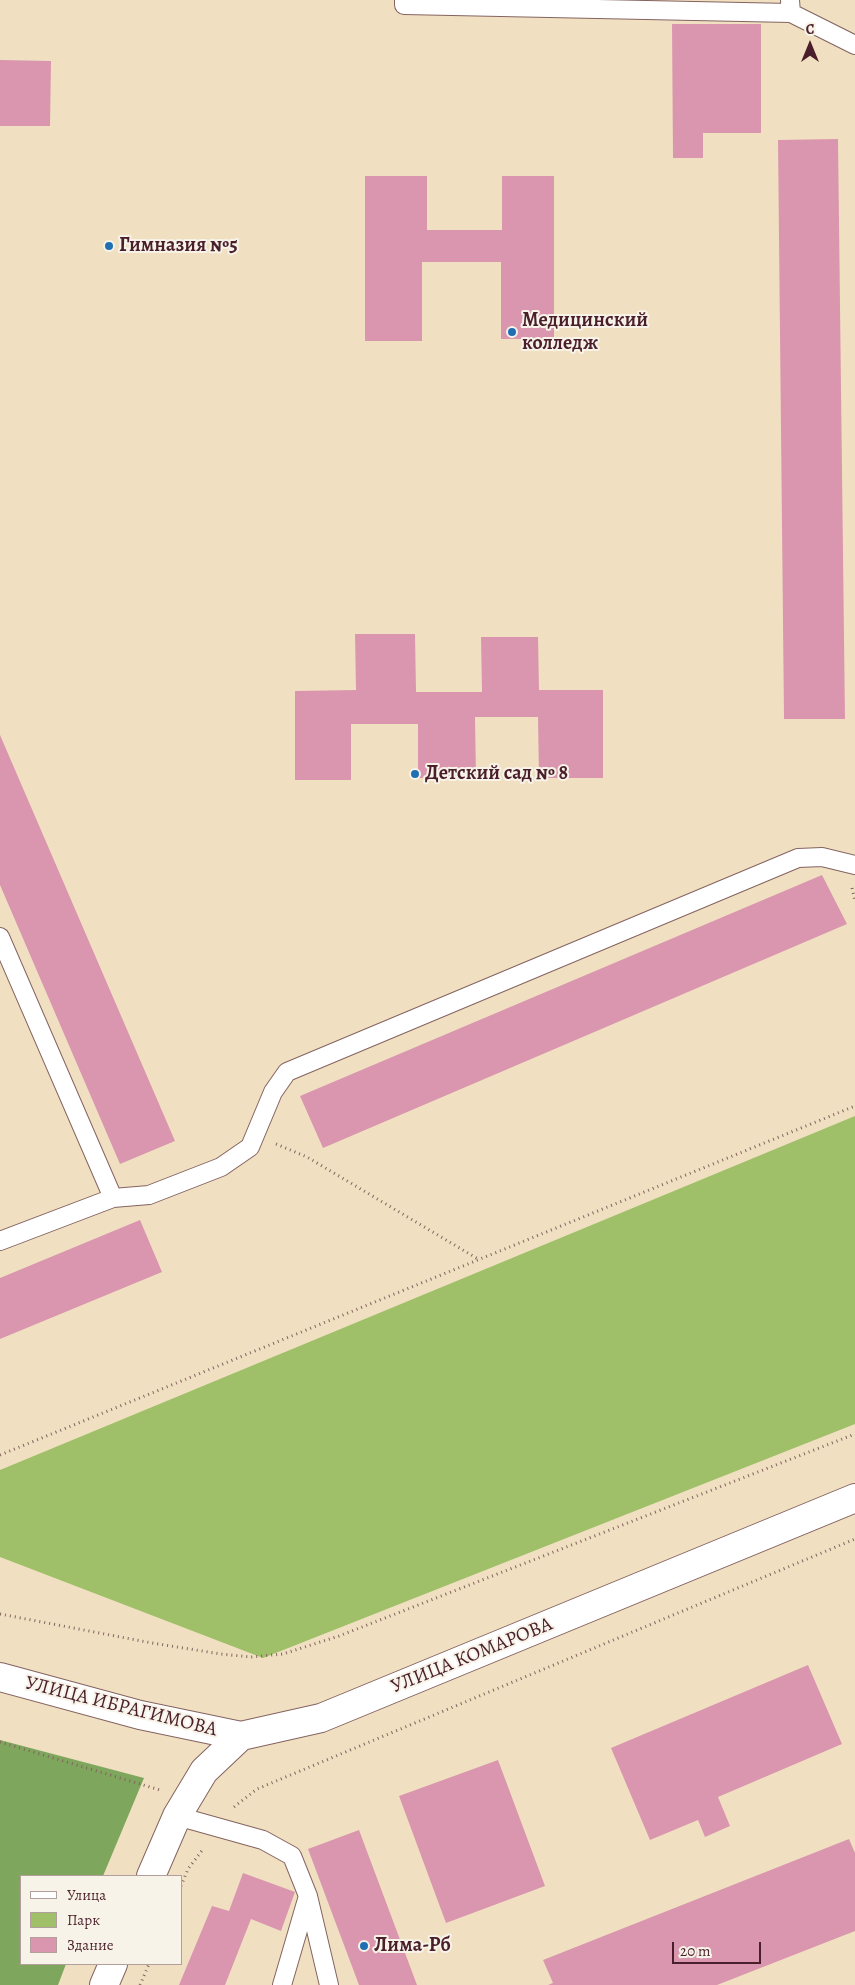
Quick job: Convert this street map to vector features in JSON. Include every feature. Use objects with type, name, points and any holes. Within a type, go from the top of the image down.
[{"type":"main road","name":"УЛИЦА КОМАРОВА","points":[[241,1736],[321,1718],[855,1498]]},
{"type":"main road","name":"УЛИЦА ИБРАГИМОВА","points":[[0,1677],[140,1715],[241,1736]]},
{"type":"main road","points":[[151,1875],[182,1807],[204,1771],[241,1736]]},
{"type":"main road","points":[[104,1985],[113,1965]]},
{"type":"lane","points":[[404,0],[404,5],[790,6],[855,45]]},
{"type":"lane","points":[[0,1241],[113,1198],[149,1195],[222,1167],[250,1146],[273,1092],[287,1072],[798,858],[822,857],[855,865]]},
{"type":"lane","points":[[0,937],[113,1198]]},
{"type":"lane","points":[[182,1807],[218,1828],[263,1840],[292,1856],[308,1896],[329,1985]]},
{"type":"lane","points":[[282,1985],[308,1896]]},
{"type":"path","points":[[0,1454],[855,1106]]},
{"type":"path","points":[[255,1135],[307,1157],[478,1260]]},
{"type":"path","points":[[0,1614],[142,1642],[222,1654],[251,1657],[283,1654],[339,1636],[855,1434]]},
{"type":"path","points":[[182,1884],[188,1869],[232,1809],[257,1789],[855,1540]]},
{"type":"path","points":[[0,1742],[182,1807]]},
{"type":"path","points":[[140,1985],[149,1965]]},
{"type":"green space","points":[[855,1116],[855,1424],[263,1658],[0,1557],[0,1470]]},
{"type":"green space","points":[[0,1740],[144,1778],[103,1875],[20,1875],[20,1965],[66,1965],[58,1985],[0,1985]]},
{"type":"building","points":[[672,24],[761,24],[761,133],[703,133],[703,158],[673,158]]},
{"type":"building","points":[[0,60],[51,61],[50,126],[0,126]]},
{"type":"building","points":[[838,139],[845,719],[784,719],[778,140]]},
{"type":"building","points":[[365,176],[427,176],[427,230],[502,230],[502,176],[554,176],[554,339],[501,339],[501,262],[422,262],[422,341],[365,341]]},
{"type":"building","points":[[355,634],[415,634],[416,692],[482,692],[481,637],[538,637],[539,690],[603,690],[603,778],[539,778],[538,717],[475,717],[476,778],[418,778],[418,724],[351,724],[351,780],[295,780],[295,691],[356,690]]},
{"type":"building","points":[[0,735],[175,1141],[120,1164],[0,885]]},
{"type":"building","points":[[822,875],[847,924],[323,1148],[300,1096]]},
{"type":"building","points":[[140,1220],[162,1272],[0,1339],[0,1278]]},
{"type":"building","points":[[808,1665],[842,1744],[718,1797],[730,1826],[705,1837],[698,1820],[650,1840],[611,1748]]},
{"type":"building","points":[[498,1760],[545,1886],[446,1923],[399,1796]]},
{"type":"building","points":[[359,1830],[417,1985],[359,1985],[308,1849]]},
{"type":"building","points":[[849,1839],[855,1853],[855,1931],[717,1985],[548,1985],[553,1983],[543,1960]]},
{"type":"building","points":[[243,1873],[295,1892],[281,1931],[251,1919],[225,1985],[179,1985],[212,1906],[229,1911]]},
{"type":"place","name":"Гимназия №5","points":[[109,246]]},
{"type":"place","name":"Медицинский колледж","points":[[512,332]]},
{"type":"place","name":"Детский сад № 8","points":[[415,774]]},
{"type":"place","name":"Лима-Рб","points":[[364,1946]]}]
